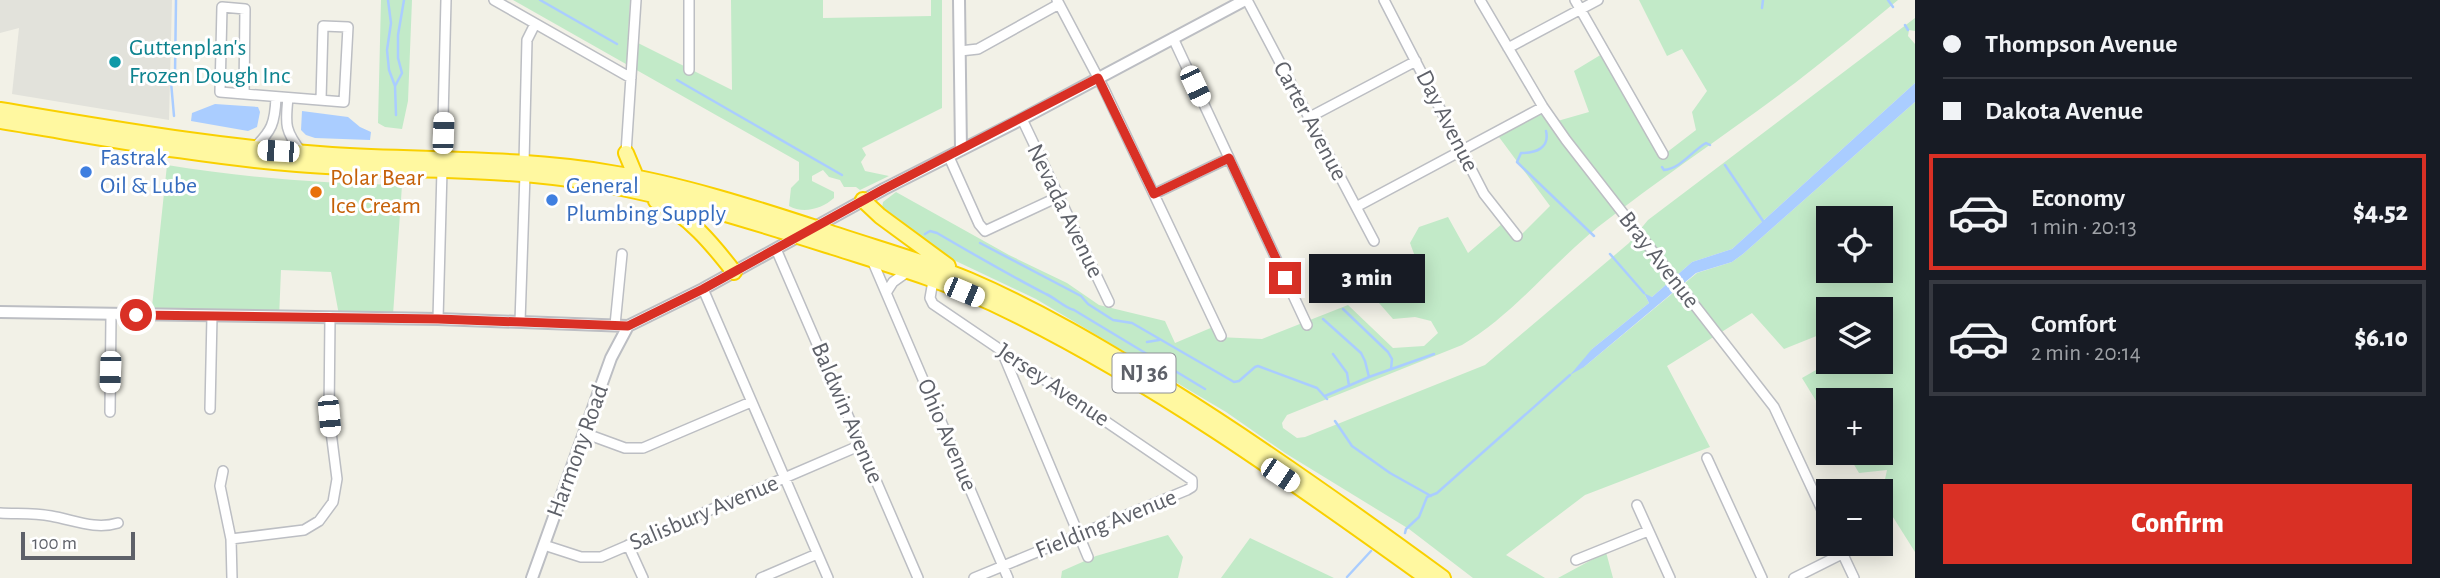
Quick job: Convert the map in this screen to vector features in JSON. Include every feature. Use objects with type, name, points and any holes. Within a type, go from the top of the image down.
[{"type":"highway","name":"NJ 36","points":[[0,110],[253,149],[442,165],[611,173],[658,194],[799,236],[976,296],[1023,318],[1151,390],[1219,433],[1427,578]]},
{"type":"highway","name":"NJ 36","points":[[0,121],[235,158],[343,167],[442,165]]},
{"type":"highway","points":[[611,173],[626,153]]},
{"type":"highway","points":[[626,153],[633,183],[676,211],[721,255],[734,272]]},
{"type":"highway","name":"NJ 36","points":[[524,168],[633,183],[730,202],[900,255],[967,279],[1040,313],[1100,346],[1196,405],[1314,484],[1443,578]]},
{"type":"highway","points":[[863,200],[926,252],[967,279]]},
{"type":"street","points":[[438,319],[446,0]]},
{"type":"street","points":[[494,0],[631,78]]},
{"type":"street","points":[[626,153],[636,0]]},
{"type":"street","points":[[689,0],[689,70]]},
{"type":"street","points":[[959,0],[961,150]]},
{"type":"street","points":[[0,312],[438,319],[628,326],[703,289],[863,200],[1246,0]]},
{"type":"street","name":"Carter Avenue","points":[[1246,0],[1374,241]]},
{"type":"street","name":"Day Avenue","points":[[1384,0],[1489,202],[1517,236]]},
{"type":"street","name":"Bray Avenue","points":[[1480,0],[1543,107],[1566,140],[1774,407],[1816,497]]},
{"type":"street","points":[[1508,48],[1578,4],[1598,0]]},
{"type":"street","points":[[960,51],[978,49],[1058,2],[1098,78],[1221,336]]},
{"type":"street","points":[[1578,4],[1663,154]]},
{"type":"street","points":[[244,94],[246,9],[222,8],[220,92],[288,98],[344,102],[348,27],[323,26],[321,100]]},
{"type":"street","points":[[520,322],[527,40],[535,24]]},
{"type":"street","points":[[1173,38],[1307,325]]},
{"type":"street","points":[[1308,118],[1416,61]]},
{"type":"street","points":[[253,149],[268,134],[275,119],[276,97]]},
{"type":"street","points":[[288,98],[285,125],[302,153]]},
{"type":"street","points":[[1356,207],[1543,107]]},
{"type":"street","name":"Nevada Avenue","points":[[1022,119],[1109,302]]},
{"type":"street","points":[[949,157],[979,224],[985,231],[1058,197]]},
{"type":"street","points":[[1154,194],[1229,158]]},
{"type":"street","name":"Baldwin Avenue","points":[[776,249],[918,578]]},
{"type":"street","points":[[615,325],[622,254]]},
{"type":"street","name":"Ohio Avenue","points":[[872,260],[1008,578]]},
{"type":"street","points":[[886,293],[893,282],[907,272]]},
{"type":"street","name":"Jersey Avenue","points":[[933,281],[930,298],[933,304],[1192,480]]},
{"type":"street","points":[[703,289],[828,578]]},
{"type":"street","points":[[110,412],[111,315]]},
{"type":"street","points":[[210,409],[212,316]]},
{"type":"street","points":[[230,539],[304,530],[319,521],[333,502],[337,479],[329,416],[330,317]]},
{"type":"street","name":"Harmony Road","points":[[532,578],[616,346],[628,326]]},
{"type":"street","points":[[1003,353],[1088,557]]},
{"type":"street","points":[[584,433],[625,448],[643,448],[751,401]]},
{"type":"street","name":"Salisbury Avenue","points":[[544,545],[587,558],[601,556],[861,445]]},
{"type":"street","points":[[1707,458],[1762,578]]},
{"type":"street","points":[[223,471],[220,486],[230,539],[232,578]]},
{"type":"street","name":"Fielding Avenue","points":[[974,578],[1187,490],[1192,487],[1192,480]]},
{"type":"street","points":[[1637,505],[1670,578]]},
{"type":"street","points":[[0,513],[50,516],[93,526],[118,523]]},
{"type":"street","points":[[1576,560],[1648,531]]},
{"type":"street","points":[[628,545],[643,578]]},
{"type":"street","points":[[761,578],[817,554]]},
{"type":"street","points":[[1794,578],[1829,556]]},
{"type":"street","points":[[1843,556],[1854,578]]},
{"type":"shaded area","points":[[0,0],[172,0],[169,120],[12,94],[19,28],[0,33]]},
{"type":"green space","points":[[381,0],[412,0],[408,101],[402,129],[385,127],[378,123]]},
{"type":"green space","points":[[513,0],[630,0],[628,38],[732,90],[731,0],[823,0],[823,18],[931,16],[931,0],[942,0],[942,108],[862,148],[866,155],[861,162],[865,171],[889,176],[860,190],[856,187],[844,187],[840,180],[829,177],[823,170],[812,176],[812,181],[834,192],[834,198],[824,205],[800,210],[789,206],[791,188],[799,180],[799,162]]},
{"type":"green space","points":[[1639,0],[1898,0],[1795,83],[1598,227],[1481,333],[1462,345],[1287,415],[1282,423],[1283,428],[1297,438],[1305,437],[1485,365],[1629,243],[1648,220],[1915,18],[1915,31],[1909,30],[1908,36],[1915,44],[1915,83],[1732,249],[1692,262],[1652,297],[1645,295],[1649,303],[1592,349],[1584,367],[1697,273],[1732,262],[1743,254],[1915,102],[1915,552],[1893,517],[1893,479],[1885,479],[1887,470],[1859,473],[1854,465],[1893,465],[1893,388],[1816,388],[1816,401],[1802,378],[1816,370],[1816,374],[1893,374],[1893,297],[1816,297],[1816,336],[1784,349],[1752,313],[1667,366],[1710,447],[1585,495],[1506,555],[1545,578],[1473,578],[1409,529],[1285,453],[1226,412],[1036,299],[941,254],[882,208],[883,202],[896,192],[1009,255],[1067,283],[1099,305],[1165,321],[1175,343],[1213,327],[1218,337],[1262,339],[1348,305],[1393,348],[1424,346],[1438,333],[1431,321],[1415,317],[1393,319],[1372,295],[1420,270],[1410,243],[1419,227],[1448,217],[1468,253],[1503,223],[1518,238],[1550,206],[1496,133],[1544,106],[1554,122],[1589,112],[1574,71],[1607,51],[1666,153],[1696,130],[1692,112],[1707,91],[1682,49],[1667,56]]},
{"type":"green space","points":[[167,165],[284,179],[402,185],[393,315],[339,315],[331,272],[281,270],[279,318],[151,316]]},
{"type":"green space","points":[[1168,535],[1183,557],[1178,578],[1061,578],[1062,571],[1096,556]]},
{"type":"green space","points":[[1250,538],[1334,578],[1221,578]]},
{"type":"green space","points":[[1606,552],[1613,578],[1558,578]]},
{"type":"water","points":[[1915,83],[1915,102],[1743,254],[1732,262],[1696,273],[1584,367],[1570,375],[1592,349],[1649,303],[1644,293],[1652,297],[1692,262],[1732,249]]},
{"type":"water","points":[[215,104],[258,107],[260,112],[257,127],[248,131],[191,121],[192,113]]},
{"type":"water","points":[[302,111],[348,117],[371,132],[370,140],[315,138],[306,135],[301,130]]},
{"type":"waterway","points":[[174,116],[171,82],[175,74],[176,0]]},
{"type":"waterway","points":[[388,0],[391,23],[387,50],[389,70],[395,86]]},
{"type":"waterway","points":[[396,115],[395,86],[402,73],[398,58],[398,35],[404,0]]},
{"type":"waterway","points":[[540,0],[617,44]]},
{"type":"waterway","points":[[1762,8],[1763,0]]},
{"type":"waterway","points":[[1888,0],[1893,7]]},
{"type":"waterway","points":[[1905,25],[1908,30]]},
{"type":"waterway","points":[[677,80],[842,175]]},
{"type":"waterway","points":[[1546,131],[1544,145],[1537,151],[1521,153],[1517,162],[1594,236]]},
{"type":"waterway","points":[[1662,167],[1664,170],[1670,169],[1701,146],[1706,143],[1710,145]]},
{"type":"waterway","points":[[1725,165],[1763,221]]},
{"type":"waterway","points":[[925,234],[930,231],[937,233],[1050,296],[1205,389]]},
{"type":"waterway","points":[[980,243],[1081,296],[1088,304],[1113,320],[1132,323],[1234,382],[1258,366],[1317,388],[1327,399]]},
{"type":"waterway","points":[[1610,254],[1644,293]]},
{"type":"waterway","points":[[1343,309],[1388,352],[1392,359],[1391,369]]},
{"type":"waterway","points":[[1323,319],[1361,353],[1369,377]]},
{"type":"waterway","points":[[1147,342],[1159,340]]},
{"type":"waterway","points":[[1333,354],[1347,373],[1349,386]]},
{"type":"waterway","points":[[1325,396],[1434,354]]},
{"type":"waterway","points":[[1405,533],[1419,517],[1427,497],[1437,493],[1570,375]]},
{"type":"waterway","points":[[1335,421],[1352,446],[1390,473],[1431,496]]},
{"type":"waterway","points":[[1347,577],[1371,551]]},
{"type":"place","name":"Guttenplan's Frozen Dough Inc","points":[[115,62]]},
{"type":"place","name":"Fastrak Oil & Lube","points":[[86,172]]},
{"type":"place","name":"Polar Bear Ice Cream","points":[[316,192]]},
{"type":"place","name":"General Plumbing Supply","points":[[552,200]]},
{"type":"route","points":[[136,315],[438,319],[628,326],[703,289],[884,189],[1098,78],[1154,194],[1229,158],[1285,278]]}]
